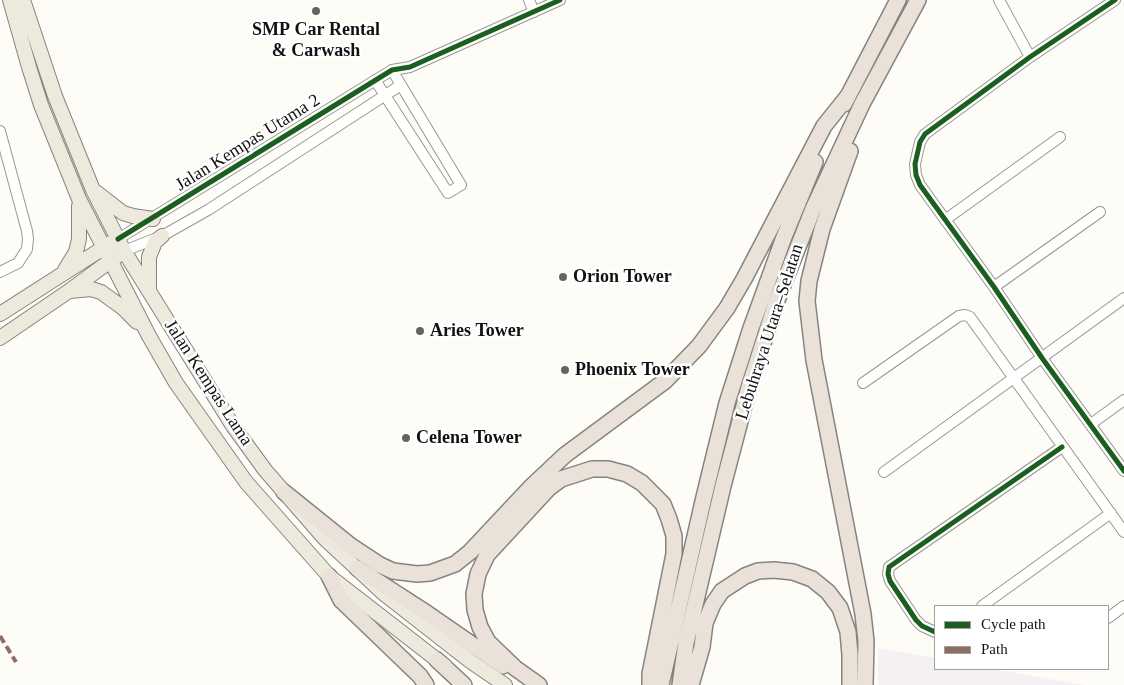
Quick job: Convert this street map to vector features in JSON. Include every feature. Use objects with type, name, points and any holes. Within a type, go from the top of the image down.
[{"type":"highway","name":"Lebuhraya Utara–Selatan","points":[[661,685],[727,403],[751,328],[784,237],[812,170],[898,0]]},
{"type":"highway","name":"Lebuhraya Utara–Selatan","points":[[680,685],[688,634],[723,486],[750,387],[776,303],[813,209],[862,104],[918,0]]},
{"type":"highway","points":[[284,492],[351,546],[393,571],[416,574],[430,573],[455,564],[470,552],[559,460],[665,381],[699,346],[727,308],[744,279],[824,126],[848,96]]},
{"type":"highway","points":[[862,104],[854,139],[822,229],[809,282],[807,301],[814,360],[863,614],[866,641],[865,685]]},
{"type":"highway","points":[[539,685],[515,668],[488,642],[480,627],[475,610],[474,594],[478,574],[487,555],[549,488],[561,479],[592,469],[608,469],[627,474],[642,483],[663,504],[674,536],[674,554],[650,674],[650,685]]},
{"type":"highway","points":[[356,568],[422,610],[532,685]]},
{"type":"highway","points":[[691,685],[702,648],[705,623],[713,604],[722,590],[744,576],[758,571],[774,570],[793,572],[812,579],[828,592],[840,608],[848,632],[850,685]]},
{"type":"highway","points":[[330,576],[341,600],[420,676],[426,685]]},
{"type":"highway","points":[[437,660],[464,685]]},
{"type":"main road","name":"Jalan Kempas Lama","points":[[10,0],[41,105],[79,199],[149,336],[176,383],[246,482],[330,576],[469,685]]},
{"type":"main road","name":"Jalan Kempas Lama","points":[[23,0],[54,96],[93,190],[121,245],[233,426],[265,470],[325,539],[383,593],[470,662],[505,685]]},
{"type":"main road","points":[[93,190],[123,213],[153,219]]},
{"type":"main road","points":[[61,275],[76,252],[79,239],[79,199]]},
{"type":"main road","points":[[149,292],[149,257],[155,242],[162,236]]},
{"type":"main road","points":[[0,314],[104,247],[121,245]]},
{"type":"main road","points":[[0,338],[69,291],[110,260],[121,245]]},
{"type":"main road","points":[[69,291],[91,289],[101,292],[123,308],[149,336]]},
{"type":"street","points":[[528,0],[534,12]]},
{"type":"street","points":[[375,80],[448,193],[461,185],[392,70],[410,67],[560,0]]},
{"type":"street","points":[[999,0],[1030,57]]},
{"type":"street","points":[[1115,0],[1030,57],[925,134],[917,152],[915,164],[916,175],[920,185],[1124,470]]},
{"type":"street","points":[[402,85],[410,67]]},
{"type":"street","name":"Jalan Kempas Utama 2","points":[[121,245],[153,219],[392,70]]},
{"type":"street","name":"Jalan Kempas Utama 2","points":[[121,245],[162,236],[208,210],[402,85]]},
{"type":"street","points":[[0,131],[28,231],[27,249],[18,263],[0,272]]},
{"type":"street","points":[[945,220],[1060,137]]},
{"type":"street","points":[[994,287],[1100,212]]},
{"type":"street","points":[[884,472],[1124,298]]},
{"type":"street","points":[[863,383],[959,316],[965,315],[970,317],[1124,532]]},
{"type":"street","points":[[1090,424],[1124,400]]},
{"type":"street","points":[[934,632],[922,626],[916,620],[890,581],[889,567],[1062,447]]},
{"type":"street","points":[[983,605],[1111,513]]},
{"type":"street","points":[[1109,617],[1124,606]]},
{"type":"shaded area","points":[[878,648],[934,658],[934,670],[999,670],[1084,685],[878,685]]},
{"type":"marked path","points":[[0,636],[16,662]]},
{"type":"cycle path","points":[[118,239],[392,70],[410,67],[560,0]]},
{"type":"cycle path","points":[[1115,0],[1030,57],[925,134],[920,142],[915,164],[916,175],[920,185],[1124,471]]},
{"type":"cycle path","points":[[934,632],[922,626],[916,620],[890,581],[889,567],[1062,447]]},
{"type":"place","name":"SMP Car Rental & Carwash","points":[[316,11]]},
{"type":"place","name":"Orion Tower","points":[[563,277]]},
{"type":"place","name":"Aries Tower","points":[[420,331]]},
{"type":"place","name":"Phoenix Tower","points":[[565,370]]},
{"type":"place","name":"Celena Tower","points":[[406,438]]}]
